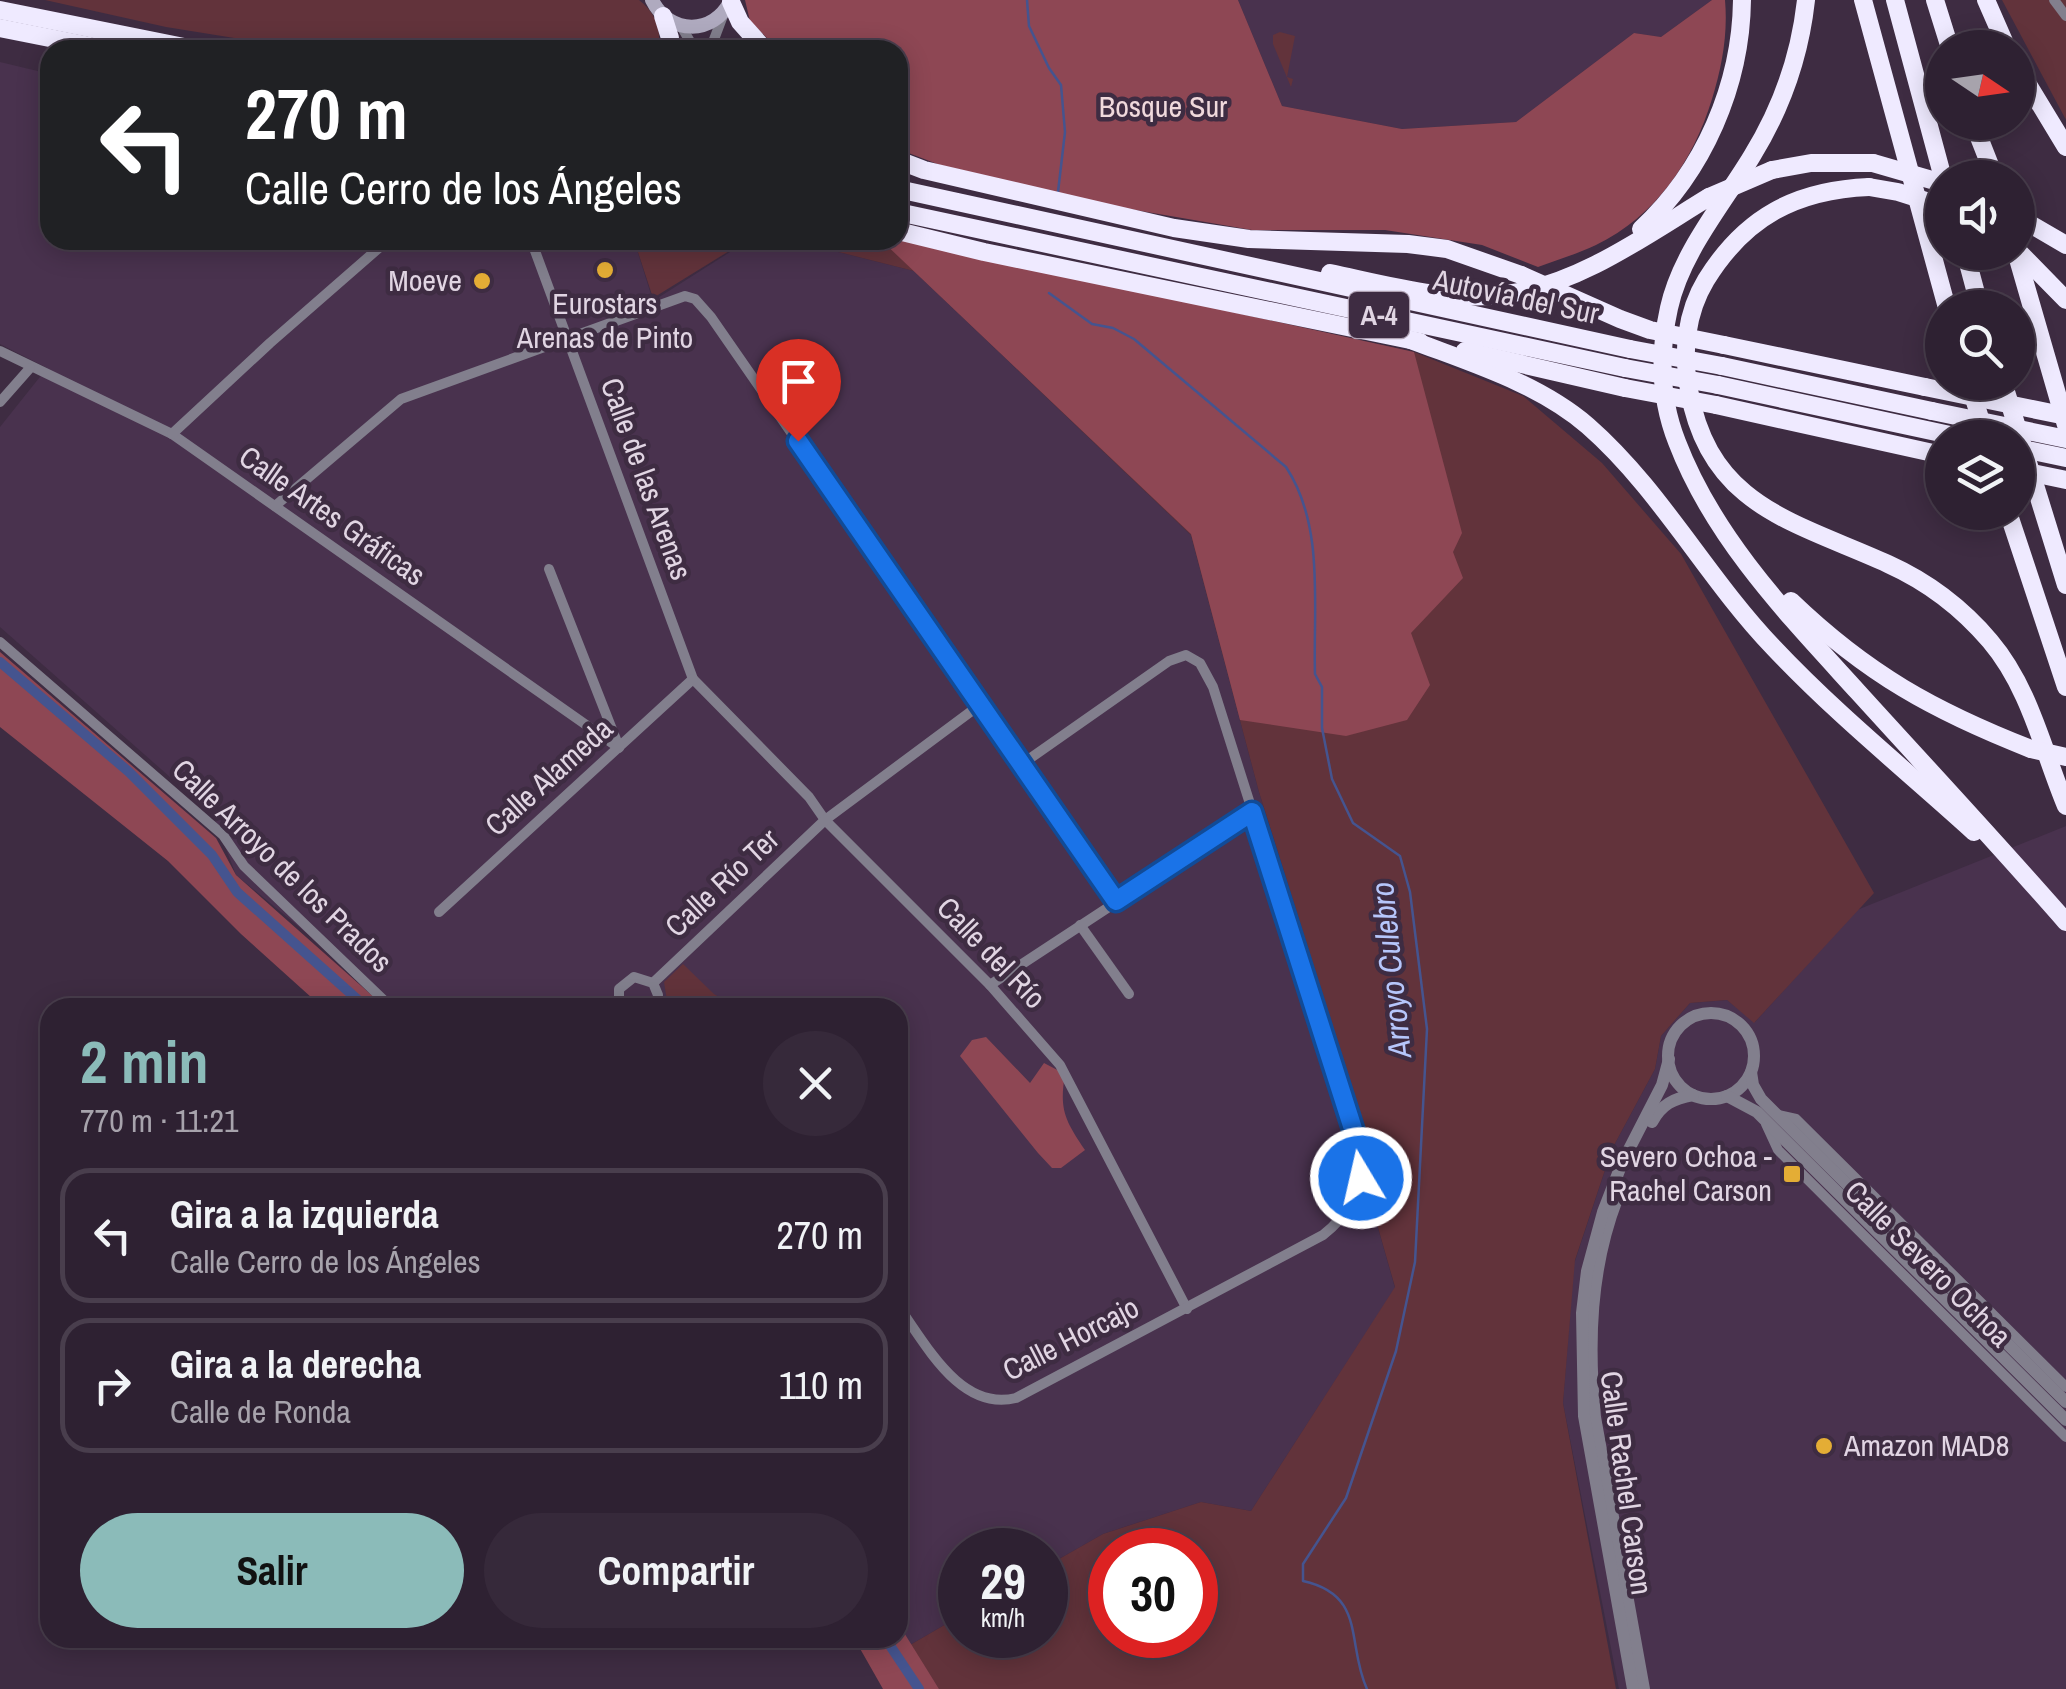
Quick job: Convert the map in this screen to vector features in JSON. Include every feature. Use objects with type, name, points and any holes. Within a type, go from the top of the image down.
[{"type":"highway","points":[[1619,249],[1660,211],[1693,170],[1720,114],[1737,52],[1739,0]]},
{"type":"highway","points":[[1863,0],[1942,290]]},
{"type":"highway","points":[[1895,0],[1938,160]]},
{"type":"highway","points":[[1935,0],[1944,30]]},
{"type":"highway","points":[[1986,0],[1999,30]]},
{"type":"highway","points":[[1805,4],[1793,66],[1775,114],[1684,269],[1669,306],[1661,362],[1667,410],[1677,443],[1699,489],[1746,565],[2066,922]]},
{"type":"highway","points":[[729,5],[756,40]]},
{"type":"highway","points":[[0,10],[149,40]]},
{"type":"highway","points":[[663,16],[670,40]]},
{"type":"highway","points":[[0,28],[60,40]]},
{"type":"highway","points":[[2035,96],[2066,146]]},
{"type":"highway","points":[[1014,216],[1049,215],[1423,292],[1508,294],[1598,263],[1709,197],[1772,170],[1811,162],[1873,164],[1925,176]]},
{"type":"highway","points":[[908,164],[1174,228],[1249,240],[1408,244],[1447,249],[1521,275],[1650,330],[2066,416]]},
{"type":"highway","points":[[1925,201],[1869,187],[1810,194],[1750,226],[1723,253],[1702,286],[1688,324],[1685,370],[1693,416],[1708,450],[1743,494],[1818,537],[1918,579],[1948,600],[1992,642],[2037,724],[2066,806]]},
{"type":"highway","name":"Autovía del Sur","points":[[908,191],[1627,358],[1718,385],[1925,429]]},
{"type":"highway","name":"Autovía del Sur","points":[[908,214],[1627,358],[1722,366],[2066,440]]},
{"type":"highway","points":[[908,225],[1010,256]]},
{"type":"highway","points":[[2035,226],[2066,245]]},
{"type":"highway","points":[[908,233],[1925,451]]},
{"type":"highway","points":[[2035,268],[2066,300]]},
{"type":"highway","points":[[2022,270],[2066,425]]},
{"type":"highway","points":[[1411,340],[1489,369],[1542,395],[1586,424],[1647,491],[1771,646],[1869,740],[2045,897]]},
{"type":"highway","points":[[2009,400],[2066,585]]},
{"type":"highway","points":[[2035,452],[2066,458]]},
{"type":"highway","points":[[2035,474],[2066,480]]},
{"type":"highway","points":[[1699,489],[1792,602],[1862,664],[1935,708],[2031,749],[2066,757]]},
{"type":"highway","points":[[2014,530],[2066,687]]},
{"type":"main road","points":[[652,0],[663,16],[681,26],[704,26],[729,5]]},
{"type":"street","points":[[2054,0],[2066,16]]},
{"type":"street","points":[[714,40],[729,5]]},
{"type":"street","points":[[681,26],[689,40]]},
{"type":"street","points":[[172,434],[377,250]]},
{"type":"street","name":"Calle de las Arenas","points":[[535,250],[693,679]]},
{"type":"street","points":[[275,506],[401,399],[685,296],[695,298],[1116,901]]},
{"type":"street","name":"Calle Artes Gráficas","points":[[0,351],[172,434],[619,748]]},
{"type":"street","points":[[0,402],[30,368]]},
{"type":"street","points":[[549,569],[619,748]]},
{"type":"street","name":"Calle Arroyo de los Prados","points":[[0,642],[222,835],[244,866],[382,998]]},
{"type":"street","name":"Calle Horcajo","points":[[908,1319],[959,1385],[972,1394],[1002,1402],[1016,1398],[1333,1227],[1354,1197],[1361,1178],[1362,1157],[1213,687],[1200,664],[1186,655],[1169,661],[1022,764]]},
{"type":"street","name":"Calle Alameda","points":[[439,912],[693,679]]},
{"type":"street","name":"Calle del Río","points":[[693,679],[809,797],[825,820],[990,985],[1060,1065],[1187,1309]]},
{"type":"street","name":"Calle Río Ter","points":[[619,998],[619,989],[628,979],[641,977],[653,983],[825,820],[981,704]]},
{"type":"street","points":[[990,985],[1252,812]]},
{"type":"street","points":[[1080,925],[1128,994]]},
{"type":"street","points":[[653,983],[658,998]]},
{"type":"street","points":[[1720,1014],[1730,1017],[1746,1031],[1754,1052],[1751,1072],[1741,1087],[1727,1096],[1712,1099],[1693,1095],[1680,1086],[1669,1060],[1670,1039],[1691,1018],[1720,1014]]},
{"type":"street","name":"Calle Rachel Carson","points":[[1633,1689],[1584,1416],[1582,1313],[1603,1212],[1622,1163],[1662,1084],[1669,1060]]},
{"type":"street","name":"Calle Severo Ochoa","points":[[1751,1072],[1770,1116],[1778,1150],[2066,1437]]},
{"type":"street","name":"Calle Rachel Carson","points":[[1644,1689],[1595,1417],[1590,1371],[1592,1310],[1597,1268],[1631,1161],[1660,1108],[1693,1095]]},
{"type":"street","name":"Calle Severo Ochoa","points":[[1727,1096],[1770,1116],[2066,1402]]},
{"type":"street","name":"Calle Severo Ochoa","points":[[1770,1116],[1796,1119],[2066,1387]]},
{"type":"street","name":"Calle Severo Ochoa","points":[[1770,1116],[2066,1420]]},
{"type":"shaded area","points":[[45,0],[639,0],[654,16],[659,40],[247,40],[166,27]]},
{"type":"shaded area","points":[[1238,0],[1712,0],[1661,37],[1634,33],[1516,122],[1402,129],[1282,106]]},
{"type":"shaded area","points":[[2002,0],[2066,0],[2066,119],[2035,62],[2035,30],[2018,30]]},
{"type":"shaded area","points":[[1280,32],[1295,36],[1287,77],[1293,79],[1291,87],[1273,44],[1273,35]]},
{"type":"shaded area","points":[[0,62],[40,72],[40,250],[637,250],[653,301],[733,250],[831,250],[914,271],[1191,535],[1259,792],[1374,1160],[1369,1196],[1395,1288],[1251,1511],[1201,1502],[1121,1528],[1088,1528],[1088,1543],[1068,1554],[1068,1528],[938,1528],[938,1629],[910,1645],[908,998],[385,998],[236,875],[213,815],[0,627],[0,427],[47,368],[0,344]]},
{"type":"shaded area","points":[[908,242],[1414,352],[1523,396],[1602,463],[1681,554],[1874,893],[1754,1023],[1727,1000],[1690,1003],[1661,1036],[1655,1069],[1612,1149],[1575,1260],[1563,1403],[1616,1689],[939,1689],[910,1645],[938,1629],[938,1658],[1068,1658],[1068,1554],[1088,1543],[1088,1658],[1218,1658],[1218,1528],[1121,1528],[1201,1502],[1251,1511],[1395,1287],[1369,1196],[1374,1158],[1259,792],[1191,535],[914,271],[831,250],[908,250]]},
{"type":"shaded area","points":[[637,250],[731,250],[653,298]]},
{"type":"shaded area","points":[[2066,826],[2066,1689],[1619,1689],[1563,1403],[1574,1264],[1612,1149],[1655,1069],[1661,1036],[1690,1003],[1727,1000],[1755,1022],[1857,910]]},
{"type":"shaded area","points":[[683,964],[720,998],[667,998],[664,982]]},
{"type":"green space","name":"Bosque Sur","points":[[745,0],[1238,0],[1282,106],[1402,129],[1516,122],[1634,33],[1661,37],[1712,0],[1725,0],[1726,25],[1719,75],[1704,122],[1669,184],[1637,219],[1617,233],[1538,267],[1482,245],[1385,230],[1252,230],[1112,206],[940,165],[908,153],[908,40],[769,40],[750,21]]},
{"type":"green space","points":[[908,240],[1414,352],[1462,533],[1453,552],[1463,578],[1411,633],[1430,685],[1407,720],[1346,736],[1240,720],[1191,534],[892,250],[908,250]]},
{"type":"green space","points":[[0,652],[216,838],[236,875],[375,998],[312,998],[168,861],[0,727]]},
{"type":"green space","points":[[986,1037],[1030,1083],[1044,1063],[1065,1074],[1065,1114],[1085,1150],[1061,1168],[1052,1168],[1038,1153],[960,1056],[972,1040]]},
{"type":"green space","points":[[908,1639],[939,1689],[883,1689],[860,1648],[908,1648]]},
{"type":"waterway","name":"Arroyo Culebro","points":[[1027,0],[1029,26],[1061,85],[1065,132],[1058,192]]},
{"type":"waterway","name":"Arroyo Culebro","points":[[1049,293],[1092,324],[1113,328],[1134,339],[1286,467],[1307,515],[1312,540],[1315,674],[1322,687],[1322,728],[1332,779],[1353,823],[1400,856],[1410,892],[1427,1029],[1415,1262],[1396,1351],[1346,1498],[1303,1564],[1303,1581],[1337,1597],[1346,1609],[1367,1689]]},
{"type":"waterway","points":[[0,662],[129,772],[212,855],[237,892],[356,998]]},
{"type":"waterway","points":[[892,1648],[919,1689]]},
{"type":"place","name":"Eurostars Arenas de Pinto","points":[[605,270]]},
{"type":"place","name":"Moeve","points":[[482,281]]},
{"type":"place","name":"Severo Ochoa - Rachel Carson","points":[[1792,1174]]},
{"type":"place","name":"Amazon MAD8","points":[[1824,1446]]},
{"type":"route","points":[[798,441],[1116,901],[1252,812],[1362,1157],[1361,1178]]}]
